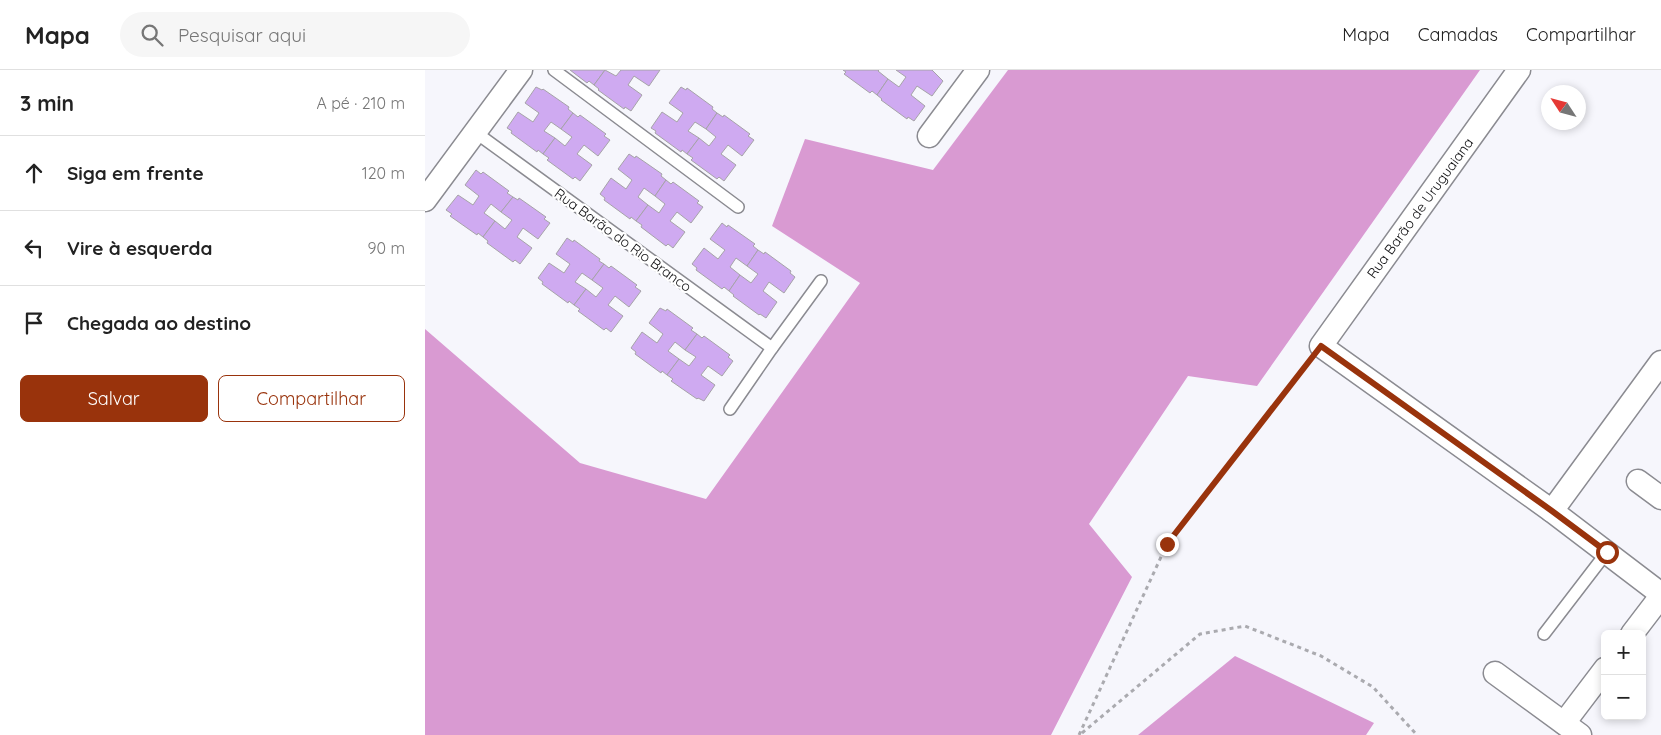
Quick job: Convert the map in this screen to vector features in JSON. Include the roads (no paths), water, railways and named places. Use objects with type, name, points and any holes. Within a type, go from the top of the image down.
[{"type":"street","points":[[425,200],[521,70]]},
{"type":"street","name":"Rua Barão de Uruguaiana","points":[[1519,70],[1321,346],[1552,511]]},
{"type":"street","points":[[929,136],[974,71]]},
{"type":"street","points":[[1635,630],[1661,595],[1552,511],[1661,362]]},
{"type":"street","points":[[1638,481],[1661,498]]},
{"type":"street","points":[[1495,673],[1572,729],[1602,675]]},
{"type":"lane","points":[[554,70],[738,207]]},
{"type":"lane","name":"Rua Barão do Rio Branco","points":[[475,132],[772,348]]},
{"type":"lane","points":[[730,409],[821,281]]},
{"type":"lane","points":[[1544,634],[1607,552]]}]
